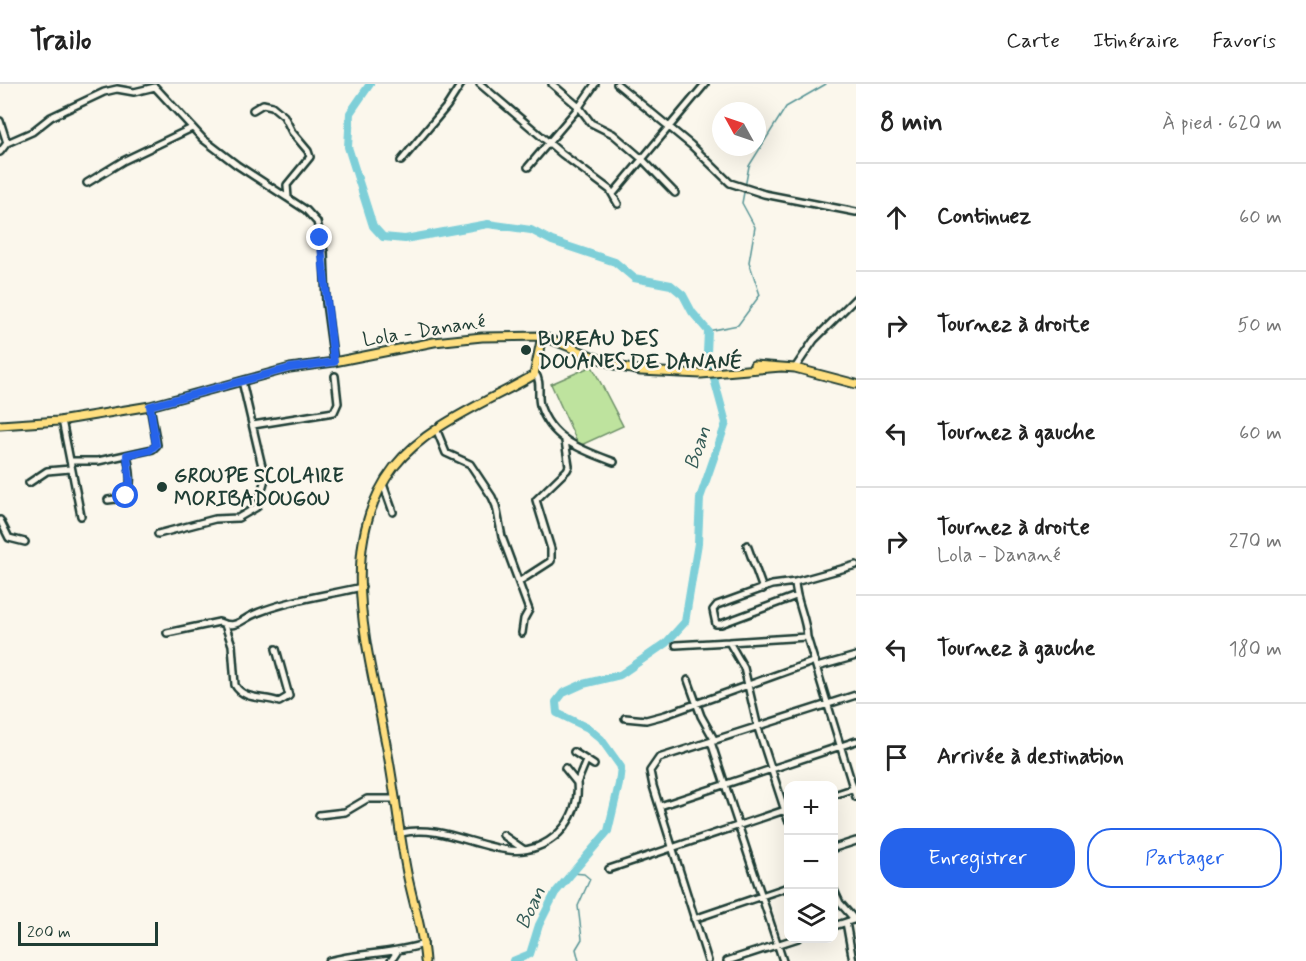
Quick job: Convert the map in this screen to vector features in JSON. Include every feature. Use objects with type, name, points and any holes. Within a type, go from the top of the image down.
[{"type":"main road","name":"Lola - Danané","points":[[0,425],[62,420],[150,406],[290,368],[334,362],[434,342],[482,337],[542,336],[617,366],[641,371],[700,374],[781,367]]},
{"type":"main road","points":[[425,961],[424,944],[407,871],[396,799],[370,670],[362,587],[361,546],[383,484],[395,465],[436,431],[535,373],[542,336]]},
{"type":"main road","name":"Lola - Danané","points":[[754,365],[795,368],[856,384]]},
{"type":"street","points":[[401,160],[447,106],[461,84]]},
{"type":"street","points":[[480,84],[613,194],[618,204]]},
{"type":"street","points":[[552,84],[579,107],[591,123],[613,134],[642,159],[675,193]]},
{"type":"street","points":[[528,167],[579,107],[595,84]]},
{"type":"street","points":[[616,84],[691,145],[730,183],[764,194],[856,212]]},
{"type":"street","points":[[613,194],[703,86],[695,84]]},
{"type":"street","points":[[0,152],[7,143],[32,132],[51,117],[104,92],[117,89],[134,92],[153,86],[192,128],[237,165],[312,216],[319,226],[334,362]]},
{"type":"street","points":[[253,110],[262,104],[276,109],[310,157],[287,185],[288,198]]},
{"type":"street","points":[[0,121],[7,143]]},
{"type":"street","points":[[87,183],[123,161],[192,128]]},
{"type":"street","points":[[795,368],[814,340],[856,298]]},
{"type":"street","points":[[535,373],[539,378],[539,399],[553,430],[564,441],[614,462]]},
{"type":"street","points":[[253,425],[334,412],[338,403],[335,376]]},
{"type":"street","points":[[158,534],[215,519],[238,518],[257,507],[265,479],[242,381]]},
{"type":"street","points":[[70,461],[98,461],[150,450],[156,445],[150,406]]},
{"type":"street","points":[[62,420],[81,516]]},
{"type":"street","points":[[436,431],[446,453],[470,464],[496,506],[502,537],[529,610],[524,619],[522,633]]},
{"type":"street","points":[[520,581],[551,561],[551,549],[536,501],[567,470],[564,441]]},
{"type":"street","points":[[108,500],[124,498],[127,495],[130,483],[127,455]]},
{"type":"street","points":[[29,483],[47,471],[70,469]]},
{"type":"street","points":[[383,484],[393,512]]},
{"type":"street","points":[[0,520],[9,538],[25,542]]},
{"type":"street","points":[[747,545],[763,589]]},
{"type":"street","points":[[796,596],[721,624],[715,622],[712,612],[715,607],[763,589],[856,565]]},
{"type":"street","points":[[795,582],[796,596],[807,626],[807,637],[830,704],[856,797]]},
{"type":"street","points":[[167,633],[219,622],[225,625],[239,624],[254,614],[274,607],[362,587]]},
{"type":"street","points":[[225,625],[232,645],[235,685],[252,697],[270,698],[279,702],[289,696],[276,649]]},
{"type":"street","points":[[676,645],[807,637]]},
{"type":"street","points":[[729,642],[744,668],[758,728],[784,801]]},
{"type":"street","points":[[626,718],[633,721],[646,720],[816,664],[856,656]]},
{"type":"street","points":[[688,680],[713,742],[724,783],[783,961]]},
{"type":"street","points":[[708,961],[671,849],[650,773],[653,763],[659,758],[856,695]]},
{"type":"street","points":[[660,806],[856,741]]},
{"type":"street","points":[[574,752],[594,765]]},
{"type":"street","points":[[401,833],[420,830],[507,850],[523,849],[560,836],[574,809],[577,783],[586,761]]},
{"type":"street","points":[[565,768],[577,783]]},
{"type":"street","points":[[838,794],[855,788]]},
{"type":"street","points":[[319,815],[345,812],[367,799],[396,799]]},
{"type":"street","points":[[609,869],[784,810]]},
{"type":"street","points":[[503,835],[523,849]]},
{"type":"street","points":[[838,847],[856,841]]},
{"type":"street","points":[[694,919],[784,889]]},
{"type":"street","points":[[838,899],[856,920]]},
{"type":"street","points":[[838,925],[856,920]]},
{"type":"street","points":[[846,922],[853,961]]},
{"type":"street","points":[[727,961],[784,943]]},
{"type":"street","points":[[328,961],[370,953],[397,952],[424,944]]},
{"type":"street","points":[[391,961],[397,952]]},
{"type":"green space","points":[[592,366],[623,426],[579,446],[551,384]]},
{"type":"waterway","name":"Boan","points":[[370,84],[350,113],[348,147],[373,226],[383,237],[405,239],[488,224],[531,230],[552,241],[615,262],[634,278],[671,285],[683,295],[692,312],[708,331],[707,353],[726,423],[700,498],[698,543],[685,622],[666,643],[620,675],[583,684],[563,693],[556,702],[557,713],[588,728],[601,739],[621,767],[619,784],[608,831],[555,893],[539,925],[530,954],[513,961]]},
{"type":"waterway","points":[[708,331],[738,325],[760,295],[749,262],[755,227],[742,203],[749,166],[786,107],[826,84]]},
{"type":"waterway","points":[[572,873],[584,874],[590,879],[578,906],[582,939],[576,949],[579,961]]},
{"type":"place","name":"BUREAU DES DOUANES DE DANANÉ","points":[[526,350]]},
{"type":"place","name":"GROUPE SCOLAIRE MORIBADOUGOU","points":[[162,487]]},
{"type":"route","points":[[126,496],[130,483],[127,455],[153,449],[156,445],[150,406],[178,396],[290,368],[334,362],[326,303],[324,252],[320,238]]}]
